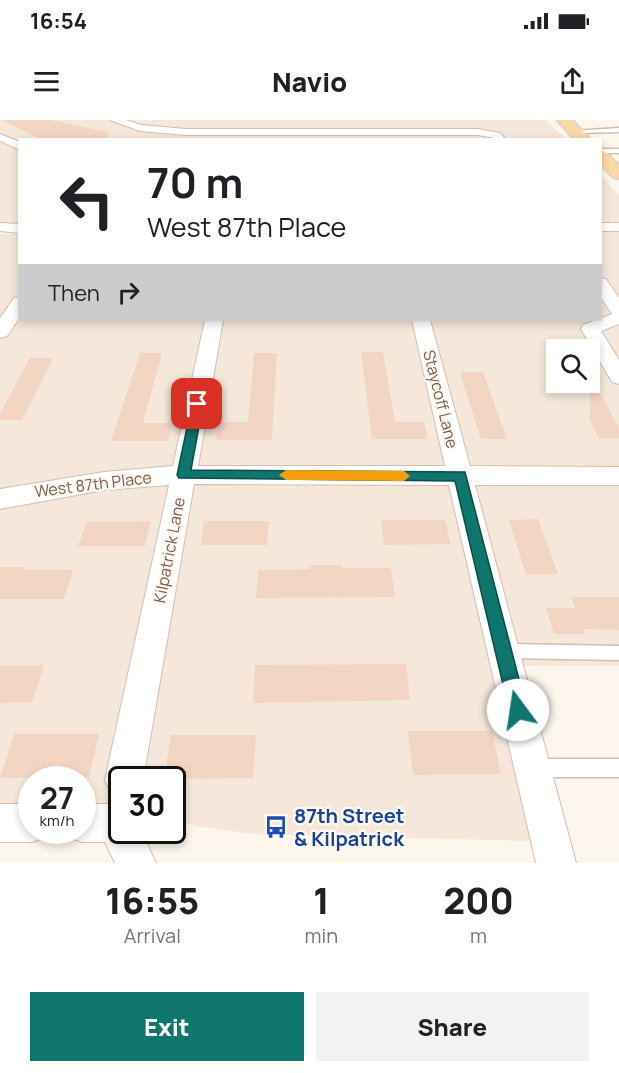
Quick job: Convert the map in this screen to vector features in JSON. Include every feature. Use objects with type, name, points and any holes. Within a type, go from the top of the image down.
[{"type":"main road","points":[[564,120],[580,135]]},
{"type":"main road","points":[[602,155],[619,174]]},
{"type":"street","points":[[115,120],[146,129],[186,132],[496,136]]},
{"type":"street","points":[[383,120],[388,136]]},
{"type":"street","points":[[0,136],[18,146]]},
{"type":"street","points":[[602,227],[619,227]]},
{"type":"street","points":[[602,286],[619,311]]},
{"type":"street","points":[[0,332],[18,305]]},
{"type":"street","points":[[619,318],[590,329],[619,377]]},
{"type":"street","name":"Kilpatrick Lane","points":[[127,766],[214,321]]},
{"type":"street","name":"Staycoff Lane","points":[[421,321],[556,863]]},
{"type":"street","name":"West 87th Place","points":[[0,499],[77,484],[183,475],[619,476]]},
{"type":"street","points":[[106,812],[136,863]]},
{"type":"street","points":[[0,823],[18,823]]},
{"type":"lane","points":[[606,125],[619,135]]},
{"type":"lane","points":[[580,135],[619,130]]},
{"type":"lane","points":[[602,153],[619,151]]},
{"type":"lane","points":[[504,651],[619,652]]},
{"type":"lane","points":[[533,768],[619,768]]},
{"type":"shaded area","points":[[0,120],[546,120],[564,138],[18,138],[18,226],[0,223]]},
{"type":"shaded area","points":[[602,177],[619,195],[619,224],[602,224]]},
{"type":"shaded area","points":[[602,232],[619,232],[619,666],[521,666],[568,842],[253,834],[201,827],[186,824],[186,766],[108,766],[108,807],[96,807],[96,766],[18,766],[18,807],[0,807],[0,234],[18,234],[18,321],[602,321]]},
{"type":"building","points":[[2,120],[51,120],[108,132],[107,138],[38,138]]},
{"type":"building","points":[[361,352],[383,352],[395,422],[424,422],[428,439],[372,439]]},
{"type":"building","points":[[140,353],[162,353],[143,423],[172,423],[168,441],[111,441]]},
{"type":"building","points":[[254,353],[277,353],[272,440],[216,440],[219,422],[248,422]]},
{"type":"building","points":[[30,358],[53,358],[22,420],[0,420],[0,413]]},
{"type":"building","points":[[460,372],[483,372],[507,439],[481,439]]},
{"type":"building","points":[[590,393],[600,393],[619,428],[619,438],[599,439],[590,420]]},
{"type":"building","points":[[538,519],[558,574],[526,575],[509,520]]},
{"type":"building","points":[[381,520],[445,520],[451,544],[384,545]]},
{"type":"building","points":[[151,521],[145,546],[78,546],[87,522]]},
{"type":"building","points":[[204,521],[269,521],[267,545],[201,545]]},
{"type":"building","points":[[309,565],[341,565],[341,568],[391,568],[395,597],[256,598],[258,570],[309,569]]},
{"type":"building","points":[[0,567],[25,567],[23,570],[73,570],[64,599],[0,599]]},
{"type":"building","points":[[571,597],[619,597],[619,630],[584,629],[585,634],[554,634],[546,608],[575,608]]},
{"type":"building","points":[[406,664],[410,700],[253,703],[255,665]]},
{"type":"building","points":[[44,665],[32,702],[0,703],[0,666]]},
{"type":"building","points":[[408,731],[492,731],[501,774],[413,775]]},
{"type":"building","points":[[14,734],[99,734],[92,766],[18,766],[18,778],[0,778]]},
{"type":"building","points":[[171,735],[256,735],[253,778],[186,779],[186,766],[166,766]]},
{"type":"slow traffic","points":[[286,475],[404,476]]},
{"type":"place","name":"87th Street & Kilpatrick","points":[[276,827]]},
{"type":"route","points":[[197,404],[183,475],[460,476],[518,710]]}]
